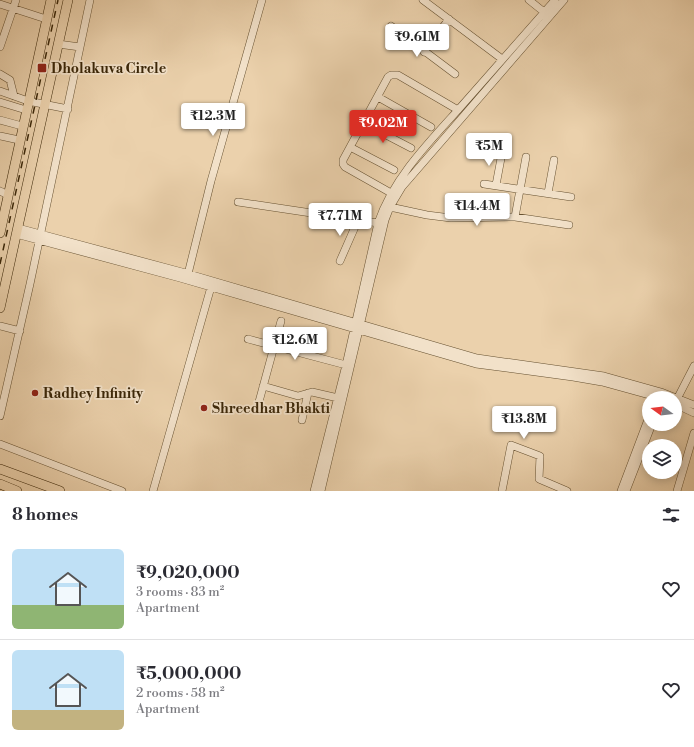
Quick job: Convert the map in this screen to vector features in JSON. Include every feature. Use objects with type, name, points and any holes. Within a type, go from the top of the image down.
[{"type":"main road","points":[[0,233],[4,193],[19,140],[50,0]]},
{"type":"main road","points":[[0,308],[68,0]]},
{"type":"main road","points":[[0,469],[60,491]]},
{"type":"main road","points":[[0,484],[17,491]]},
{"type":"street","points":[[0,47],[16,0]]},
{"type":"street","points":[[0,416],[20,331],[90,0]]},
{"type":"street","points":[[187,277],[213,175],[262,0]]},
{"type":"street","points":[[423,0],[502,59]]},
{"type":"street","points":[[530,0],[544,12]]},
{"type":"street","points":[[321,491],[378,223],[384,204],[390,193],[437,132],[555,0]]},
{"type":"street","points":[[314,491],[346,365],[385,220],[390,207],[402,187],[564,0]]},
{"type":"street","points":[[0,4],[46,19]]},
{"type":"street","points":[[424,52],[450,19]]},
{"type":"street","points":[[391,26],[455,74]]},
{"type":"street","points":[[58,44],[80,47]]},
{"type":"street","points":[[0,74],[10,80],[14,96]]},
{"type":"street","points":[[390,193],[345,167],[343,160],[388,77],[395,74],[458,110]]},
{"type":"street","points":[[0,91],[14,96],[27,105]]},
{"type":"street","points":[[378,97],[431,127]]},
{"type":"street","points":[[0,102],[45,105],[68,109]]},
{"type":"street","points":[[0,120],[22,126]]},
{"type":"street","points":[[363,123],[411,148]]},
{"type":"street","points":[[0,136],[19,140]]},
{"type":"street","points":[[350,147],[394,170]]},
{"type":"street","points":[[496,185],[502,152]]},
{"type":"street","points":[[515,217],[526,157]]},
{"type":"street","points":[[548,193],[554,160]]},
{"type":"street","points":[[484,184],[571,197]]},
{"type":"street","points":[[238,202],[378,223]]},
{"type":"street","points":[[390,207],[426,215],[451,218],[515,217],[569,224]]},
{"type":"street","points":[[340,261],[358,220]]},
{"type":"street","points":[[17,231],[187,277],[476,364],[602,382],[642,393]]},
{"type":"street","points":[[187,277],[211,287],[477,358],[604,376],[647,391]]},
{"type":"street","points":[[153,491],[211,287]]},
{"type":"street","points":[[256,409],[281,321]]},
{"type":"street","points":[[0,326],[20,331]]},
{"type":"street","points":[[248,339],[346,365]]},
{"type":"street","points":[[681,391],[694,366]]},
{"type":"street","points":[[263,386],[298,396],[318,392],[338,398]]},
{"type":"street","points":[[302,420],[308,393]]},
{"type":"street","points":[[682,402],[694,405]]},
{"type":"street","points":[[682,405],[694,413]]},
{"type":"street","points":[[621,491],[644,431]]},
{"type":"street","points":[[626,491],[649,431]]},
{"type":"street","points":[[677,491],[694,433]]},
{"type":"street","points":[[0,444],[122,491]]},
{"type":"street","points":[[502,491],[510,445],[540,456],[539,479],[568,491]]},
{"type":"railway","points":[[0,264],[58,0]]},
{"type":"place","name":"Dholakuva Circle","points":[[42,68]]},
{"type":"place","name":"Radhey Infinity","points":[[35,393]]},
{"type":"place","name":"Shreedhar Bhakti","points":[[204,408]]}]
